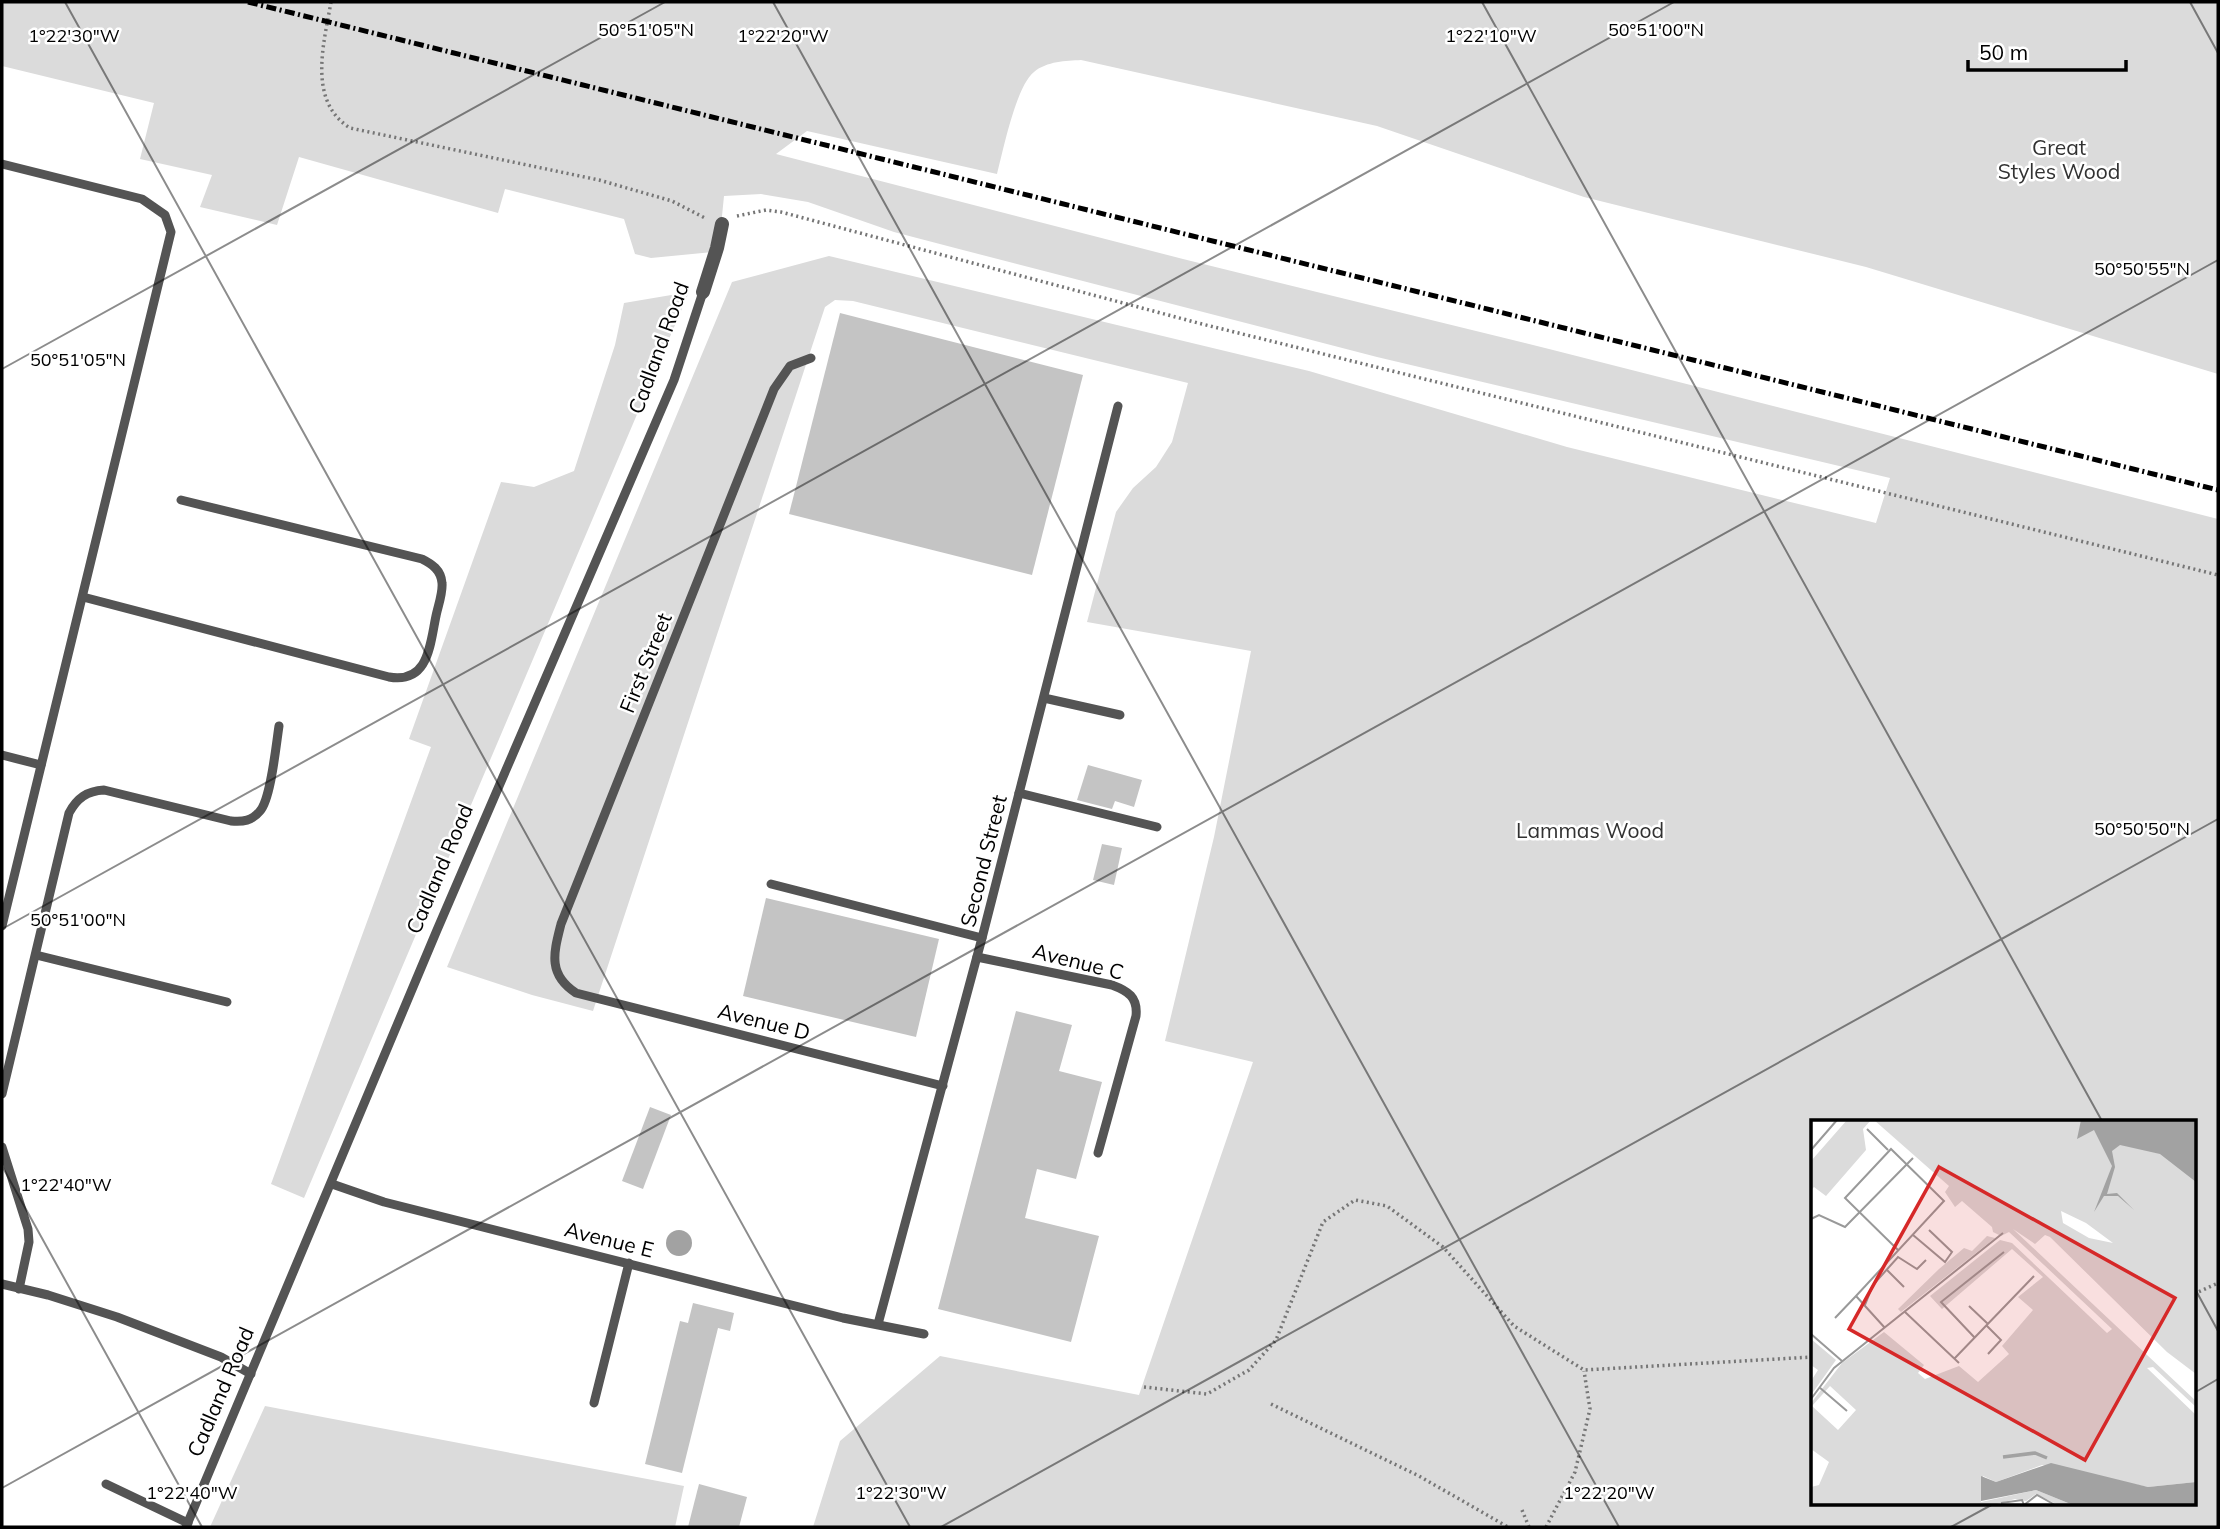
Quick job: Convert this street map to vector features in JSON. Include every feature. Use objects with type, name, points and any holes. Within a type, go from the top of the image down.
[{"type":"street","name":"Cadland Road","points":[[703,292],[722,224]]},
{"type":"lane","points":[[2,164],[142,198],[165,215],[170,224],[170,241],[2,926]]},
{"type":"lane","name":"Cadland Road","points":[[187,1525],[442,917],[674,380],[703,292]]},
{"type":"lane","name":"First Street","points":[[576,992],[567,987],[555,966],[553,955],[561,924],[774,389],[790,366],[811,358]]},
{"type":"lane","name":"Second Street","points":[[878,1324],[982,938],[1118,406]]},
{"type":"lane","points":[[83,597],[397,679],[415,673],[426,660],[442,590],[440,575],[431,564],[422,559],[181,500]]},
{"type":"lane","points":[[1044,698],[1120,715]]},
{"type":"lane","points":[[2,1094],[69,813],[79,798],[87,793],[104,790],[242,822],[259,813],[265,804],[279,726]]},
{"type":"lane","points":[[2,755],[41,765]]},
{"type":"lane","points":[[1019,793],[1157,827]]},
{"type":"lane","points":[[771,884],[982,938]]},
{"type":"lane","points":[[36,955],[227,1002]]},
{"type":"lane","name":"Avenue C","points":[[977,957],[1112,985],[1130,993],[1135,1000],[1136,1016],[1098,1153]]},
{"type":"lane","name":"Avenue D","points":[[576,992],[943,1086]]},
{"type":"lane","points":[[2,1147],[28,1229],[29,1242],[19,1289]]},
{"type":"lane","name":"Avenue E","points":[[332,1184],[384,1202],[843,1318],[924,1334]]},
{"type":"lane","points":[[594,1403],[629,1264]]},
{"type":"lane","points":[[2,1284],[85,1306],[221,1357],[251,1374]]},
{"type":"lane","points":[[106,1484],[187,1525]]},
{"type":"path","points":[[331,2],[321,59],[322,80],[326,96],[339,121],[350,128],[599,180],[672,201],[722,224],[750,211],[781,212],[1202,324],[2218,575]]},
{"type":"path","points":[[1144,1387],[1207,1394],[1249,1370],[1276,1340],[1322,1222],[1355,1200],[1387,1206],[1443,1247],[1514,1326],[1584,1370],[1811,1356]]},
{"type":"path","points":[[2196,1292],[2218,1283]]},
{"type":"path","points":[[1546,1527],[1575,1472],[1591,1409],[1584,1370]]},
{"type":"path","points":[[1271,1404],[1419,1476],[1508,1527]]},
{"type":"path","points":[[1522,1510],[1529,1527]]},
{"type":"green space","points":[[2,2],[2218,2],[2218,374],[1866,267],[1584,197],[1377,126],[1081,60],[1045,66],[1027,79],[1011,120],[997,174],[807,131],[776,154],[2218,519],[2218,1527],[813,1527],[840,1441],[940,1356],[1139,1395],[1253,1062],[1165,1041],[1214,837],[1251,651],[1087,622],[1116,512],[1133,488],[1156,467],[1172,442],[1188,383],[853,301],[835,300],[825,307],[593,1011],[532,995],[447,967],[732,282],[829,256],[1309,371],[1567,447],[1876,523],[1890,478],[1377,357],[894,232],[808,202],[761,194],[724,196],[723,251],[651,258],[635,254],[624,219],[505,189],[498,213],[299,157],[277,225],[200,207],[212,175],[140,159],[154,103],[2,66]]},
{"type":"green space","points":[[689,292],[304,1198],[271,1184],[431,747],[409,739],[501,482],[534,487],[574,471],[615,345],[624,303]]},
{"type":"green space","points":[[265,1406],[684,1486],[675,1527],[210,1527]]},
{"type":"shaded area","points":[[679,1230],[688,1234],[692,1243],[688,1252],[679,1256],[670,1252],[666,1243],[670,1234]]},
{"type":"building","points":[[840,313],[1083,375],[1032,575],[789,514]]},
{"type":"building","points":[[1088,765],[1142,780],[1134,807],[1115,801],[1112,809],[1077,800]]},
{"type":"building","points":[[1102,844],[1122,848],[1114,885],[1093,880]]},
{"type":"building","points":[[766,898],[939,939],[916,1037],[743,996]]},
{"type":"building","points":[[1016,1011],[1072,1025],[1059,1071],[1102,1082],[1076,1179],[1037,1169],[1025,1218],[1099,1236],[1071,1342],[938,1309]]},
{"type":"building","points":[[650,1107],[671,1115],[643,1189],[622,1181]]},
{"type":"building","points":[[693,1303],[734,1313],[730,1331],[718,1328],[682,1473],[645,1464],[680,1321],[688,1323]]},
{"type":"building","points":[[699,1484],[747,1497],[739,1527],[688,1527]]},
{"type":"railway","points":[[248,2],[2218,490]]},
{"type":"park label","name":"Great Styles Wood","points":[[2059,160]]},
{"type":"park label","name":"Lammas Wood","points":[[1590,831]]}]
